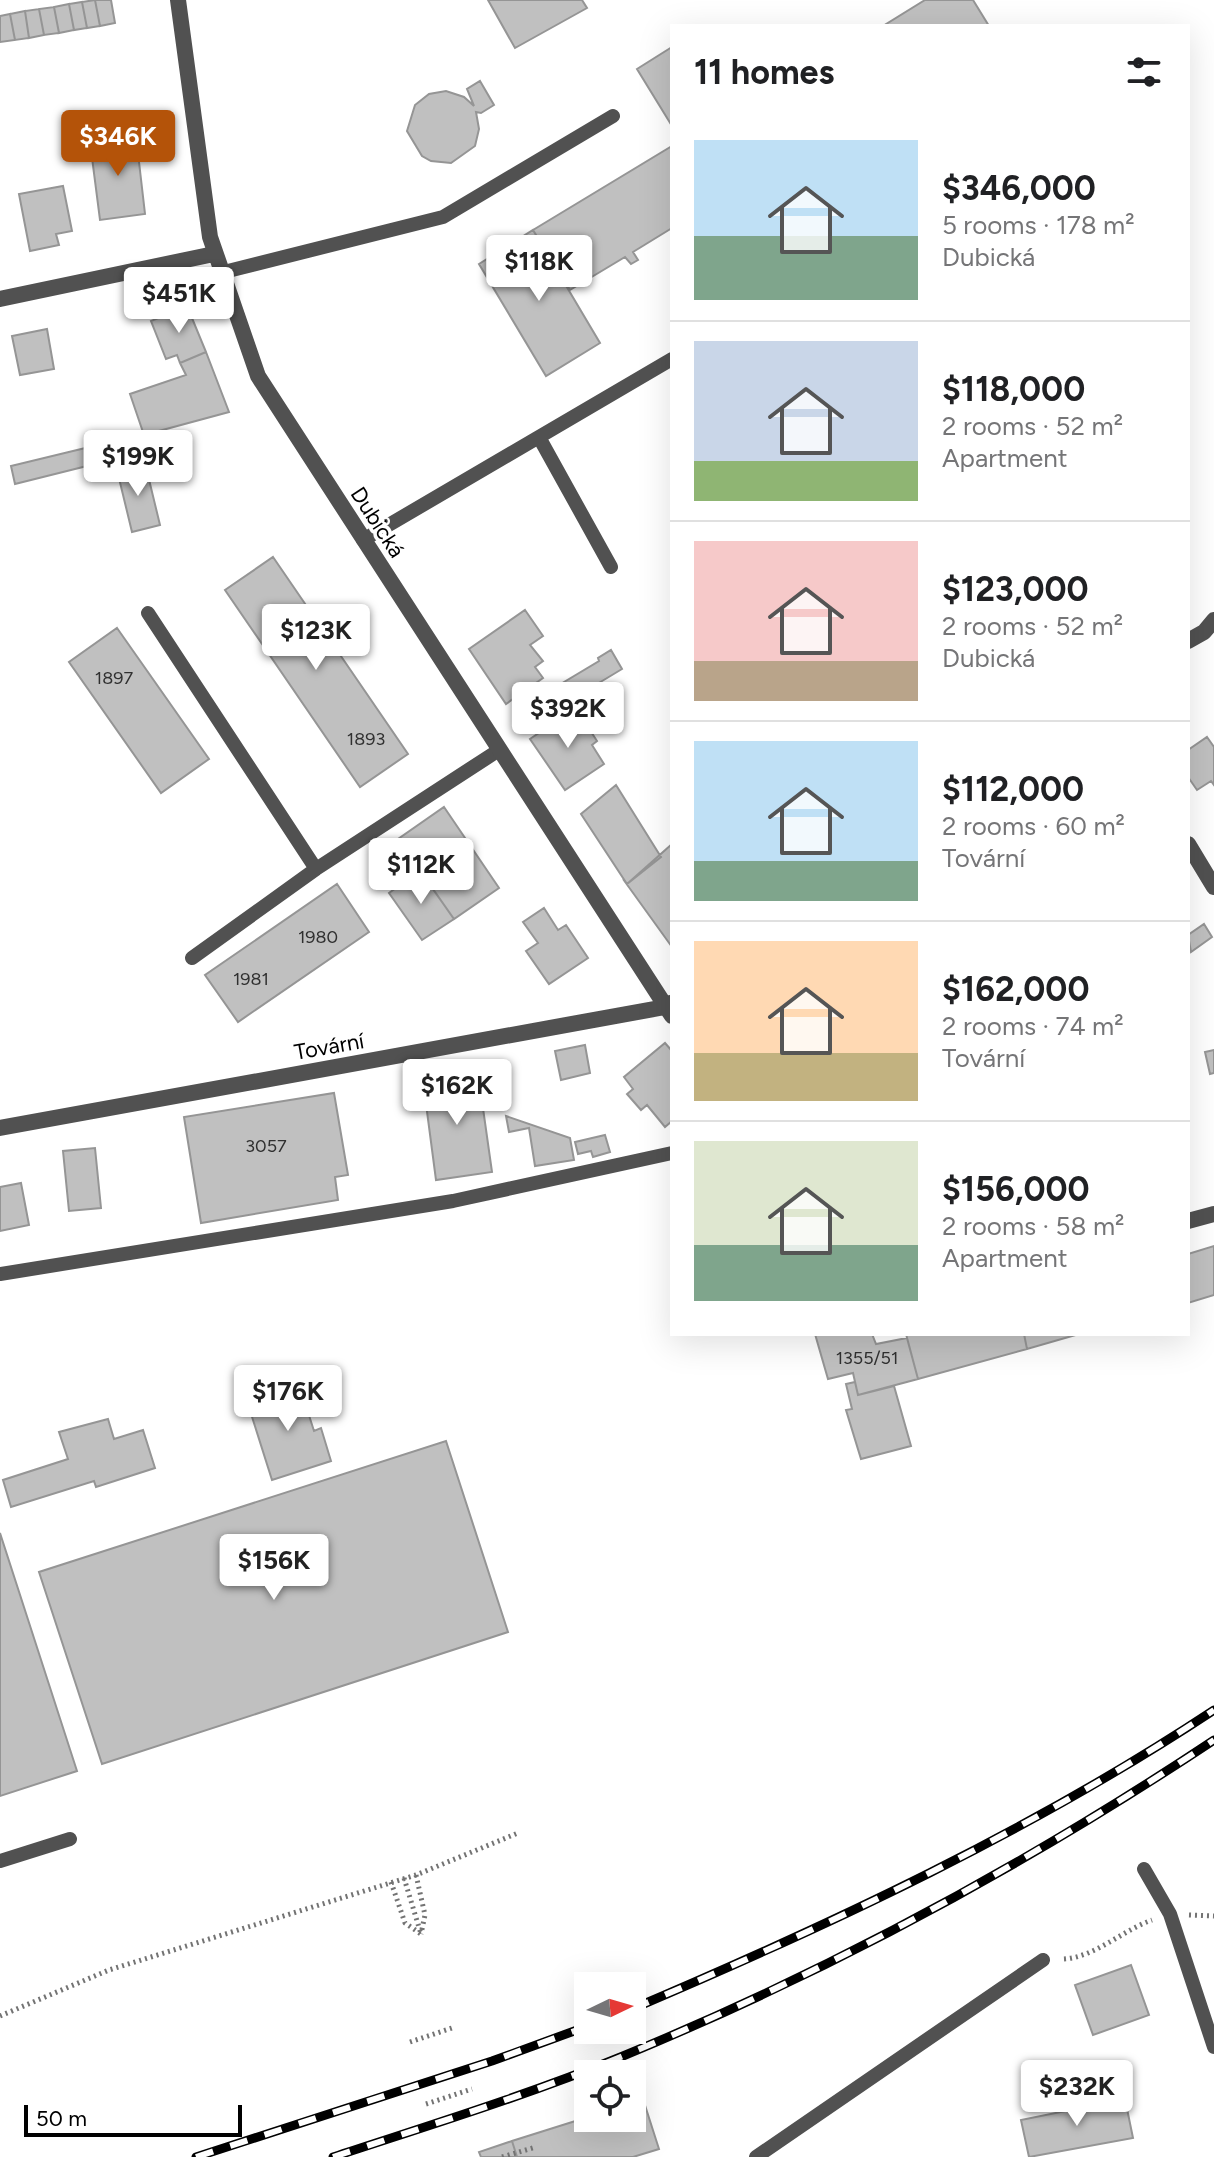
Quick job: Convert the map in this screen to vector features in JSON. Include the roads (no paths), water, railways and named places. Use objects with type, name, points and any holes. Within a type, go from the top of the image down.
[{"type":"street","name":"Dubická","points":[[179,0],[199,176],[214,254],[258,376],[670,1008]]},
{"type":"street","points":[[0,299],[214,254]]},
{"type":"street","points":[[1190,640],[1211,631]]},
{"type":"street","points":[[1190,847],[1214,887]]},
{"type":"street","name":"Tovární","points":[[0,1128],[670,1008]]},
{"type":"street","points":[[1190,1220],[1214,1214]]},
{"type":"lane","points":[[169,0],[179,0]]},
{"type":"lane","points":[[220,273],[443,217],[613,116]]},
{"type":"lane","points":[[363,540],[670,360]]},
{"type":"lane","points":[[540,439],[611,567]]},
{"type":"lane","points":[[148,613],[316,869]]},
{"type":"lane","points":[[192,958],[316,869],[499,750]]},
{"type":"lane","points":[[0,1274],[453,1201],[670,1153]]},
{"type":"lane","points":[[0,1861],[70,1839]]},
{"type":"lane","points":[[1144,1869],[1170,1914],[1214,2047]]},
{"type":"lane","points":[[756,2157],[1043,1960]]},
{"type":"railway","points":[[646,2003],[930,1873],[1074,1796],[1214,1710]]},
{"type":"railway","points":[[333,2157],[587,2070],[776,1988],[1000,1872],[1214,1740]]},
{"type":"railway","points":[[196,2157],[492,2061],[574,2031]]}]
